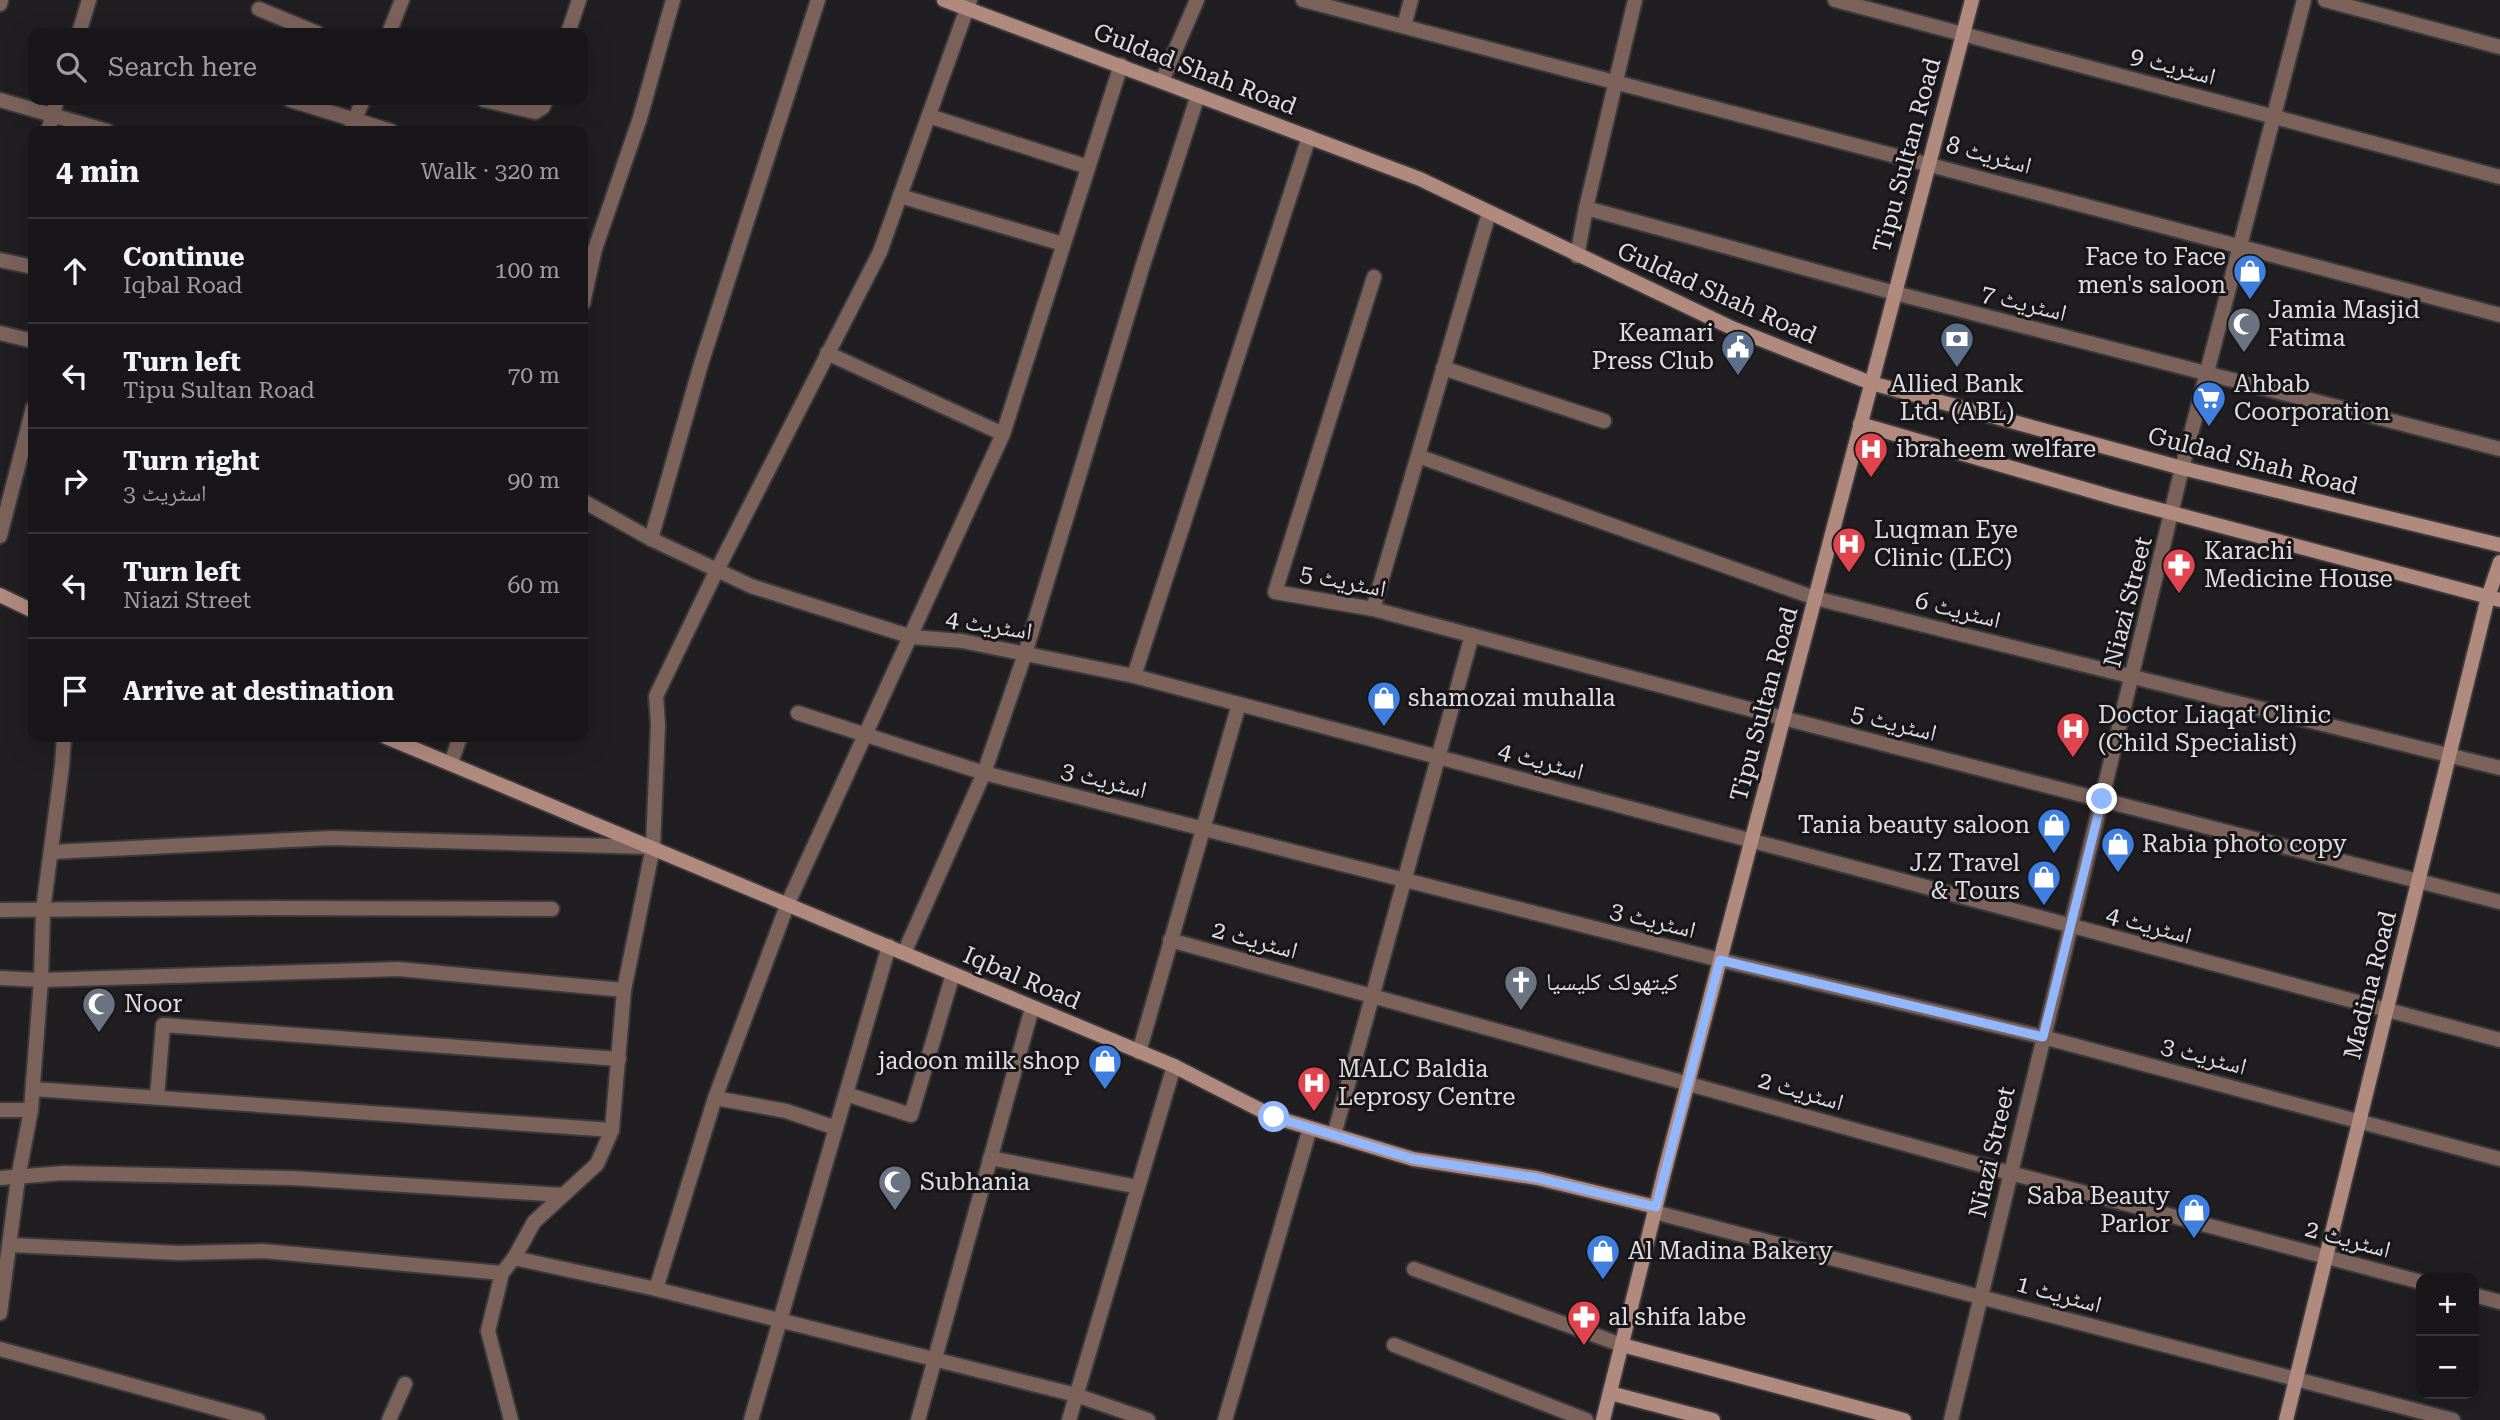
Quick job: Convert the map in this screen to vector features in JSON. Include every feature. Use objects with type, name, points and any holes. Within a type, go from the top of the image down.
[{"type":"street","points":[[81,28],[89,0]]},
{"type":"street","points":[[391,28],[402,0]]},
{"type":"street","points":[[570,28],[579,0]]},
{"type":"street","points":[[588,280],[595,248],[640,118],[673,0]]},
{"type":"street","points":[[651,539],[701,364],[818,0]]},
{"type":"street","name":"Guldad Shah Road","points":[[944,0],[969,4],[1420,179],[1732,328],[1871,383],[2182,468],[2500,545]]},
{"type":"street","points":[[1162,81],[1197,0]]},
{"type":"street","name":"اسٹریٹ 8","points":[[1303,0],[2500,315]]},
{"type":"street","points":[[1404,26],[1411,0]]},
{"type":"street","points":[[1577,256],[1635,0]]},
{"type":"street","name":"اسٹریٹ 9","points":[[1835,0],[2500,177]]},
{"type":"street","name":"Tipu Sultan Road","points":[[1604,1420],[1655,1209],[1972,0]]},
{"type":"street","name":"Niazi Street","points":[[1951,1420],[2182,468],[2304,0]]},
{"type":"street","points":[[2325,0],[2500,47]]},
{"type":"street","points":[[511,1420],[488,1331],[502,1273],[514,1258],[534,1222],[597,1164],[612,1130],[624,990],[653,847],[658,725],[656,696],[716,572],[880,252],[969,4]]},
{"type":"street","points":[[259,9],[305,28]]},
{"type":"street","points":[[656,1289],[715,1098],[788,903],[1003,434],[1121,65]]},
{"type":"street","points":[[904,953],[984,773],[1025,654],[1142,268],[1198,95]]},
{"type":"street","points":[[0,100],[90,126]]},
{"type":"street","points":[[49,126],[55,105]]},
{"type":"street","points":[[303,105],[353,125],[361,105]]},
{"type":"street","points":[[506,105],[536,112],[544,105]]},
{"type":"street","points":[[929,117],[1088,167]]},
{"type":"street","points":[[1133,676],[1309,136]]},
{"type":"street","points":[[900,196],[1063,244]]},
{"type":"street","name":"اسٹریٹ 7","points":[[1586,208],[1895,293],[2500,449]]},
{"type":"street","points":[[1373,609],[1489,213]]},
{"type":"street","points":[[0,260],[28,266]]},
{"type":"street","name":"اسٹریٹ 5","points":[[1374,277],[1275,592],[1373,609],[1783,718],[2500,902]]},
{"type":"street","points":[[0,333],[28,340]]},
{"type":"street","points":[[827,353],[1003,434]]},
{"type":"street","points":[[1443,368],[1604,421]]},
{"type":"street","points":[[1860,425],[2494,599]]},
{"type":"street","points":[[0,536],[28,427]]},
{"type":"street","name":"اسٹریٹ 6","points":[[1418,456],[1815,598],[2500,768]]},
{"type":"street","name":"اسٹریٹ 4","points":[[588,504],[716,572],[751,586],[912,637],[962,641],[1133,676],[2500,1041]]},
{"type":"street","name":"Madina Road","points":[[2286,1420],[2449,755],[2494,599],[2500,562]]},
{"type":"street","points":[[0,595],[28,609]]},
{"type":"street","points":[[1334,1136],[1472,635]]},
{"type":"street","points":[[1139,1052],[1239,704]]},
{"type":"street","name":"اسٹریٹ 3","points":[[798,713],[984,773],[1720,960],[2043,1037],[2500,1159]]},
{"type":"street","points":[[0,1313],[18,1178],[31,1110],[41,979],[43,910],[64,742]]},
{"type":"street","name":"Iqbal Road","points":[[398,742],[1174,1066],[1274,1117],[1413,1159],[1537,1178],[1655,1209]]},
{"type":"street","points":[[451,763],[458,742]]},
{"type":"street","points":[[51,852],[331,838],[653,847]]},
{"type":"street","points":[[0,910],[552,909]]},
{"type":"street","name":"اسٹریٹ 2","points":[[1170,940],[2010,1173],[2416,1281]]},
{"type":"street","points":[[751,1420],[890,946]]},
{"type":"street","points":[[0,978],[398,969],[624,990]]},
{"type":"street","points":[[846,1094],[911,1115],[953,974]]},
{"type":"street","points":[[918,1420],[1032,1008]]},
{"type":"street","points":[[157,1097],[163,1025],[619,1059]]},
{"type":"street","points":[[1069,1420],[1174,1066]]},
{"type":"street","points":[[33,1089],[612,1130]]},
{"type":"street","points":[[715,1098],[786,1111],[836,1129]]},
{"type":"street","points":[[0,1110],[31,1110]]},
{"type":"street","points":[[1225,1420],[1310,1128]]},
{"type":"street","points":[[990,1158],[1138,1188]]},
{"type":"street","points":[[0,1178],[64,1173],[292,1178],[563,1195]]},
{"type":"street","name":"اسٹریٹ 1","points":[[1655,1209],[2453,1420]]},
{"type":"street","points":[[10,1245],[178,1253],[263,1251],[502,1273]]},
{"type":"street","points":[[514,1258],[656,1289],[1076,1395],[1148,1420]]},
{"type":"street","points":[[1414,1269],[1622,1345],[1904,1420]]},
{"type":"street","points":[[2479,1296],[2500,1302]]},
{"type":"street","points":[[1394,1345],[1586,1420]]},
{"type":"street","points":[[0,1349],[258,1420]]},
{"type":"street","points":[[389,1420],[405,1384]]},
{"type":"street","points":[[1610,1394],[1713,1420]]},
{"type":"place","name":"Face to Face men's saloon","points":[[2250,301]]},
{"type":"place","name":"Jamia Masjid Fatima","points":[[2244,354]]},
{"type":"place","name":"Allied Bank Ltd. (ABL)","points":[[1957,369]]},
{"type":"place","name":"Keamari Press Club","points":[[1738,377]]},
{"type":"place","name":"Ahbab Coorporation","points":[[2209,428]]},
{"type":"place","name":"ibraheem welfare","points":[[1871,479]]},
{"type":"place","name":"Luqman Eye Clinic (LEC)","points":[[1849,574]]},
{"type":"place","name":"Karachi Medicine House","points":[[2179,595]]},
{"type":"place","name":"shamozai muhalla","points":[[1384,728]]},
{"type":"place","name":"Doctor Liaqat Clinic (Child Specialist)","points":[[2073,759]]},
{"type":"place","name":"Tania beauty saloon","points":[[2054,855]]},
{"type":"place","name":"Rabia photo copy","points":[[2118,874]]},
{"type":"place","name":"J.Z Travel & Tours","points":[[2044,907]]},
{"type":"place","name":"کیتھولک کلیسیا","points":[[1521,1012]]},
{"type":"place","name":"Noor","points":[[99,1034]]},
{"type":"place","name":"jadoon milk shop","points":[[1105,1091]]},
{"type":"place","name":"MALC Baldia Leprosy Centre","points":[[1314,1113]]},
{"type":"place","name":"Subhania","points":[[895,1212]]},
{"type":"place","name":"Saba Beauty Parlor","points":[[2194,1240]]},
{"type":"place","name":"Al Madina Bakery","points":[[1603,1281]]},
{"type":"place","name":"al shifa labe","points":[[1584,1347]]},
{"type":"route","points":[[1274,1117],[1413,1159],[1537,1178],[1656,1207],[1720,960],[2043,1037],[2102,799]]}]
